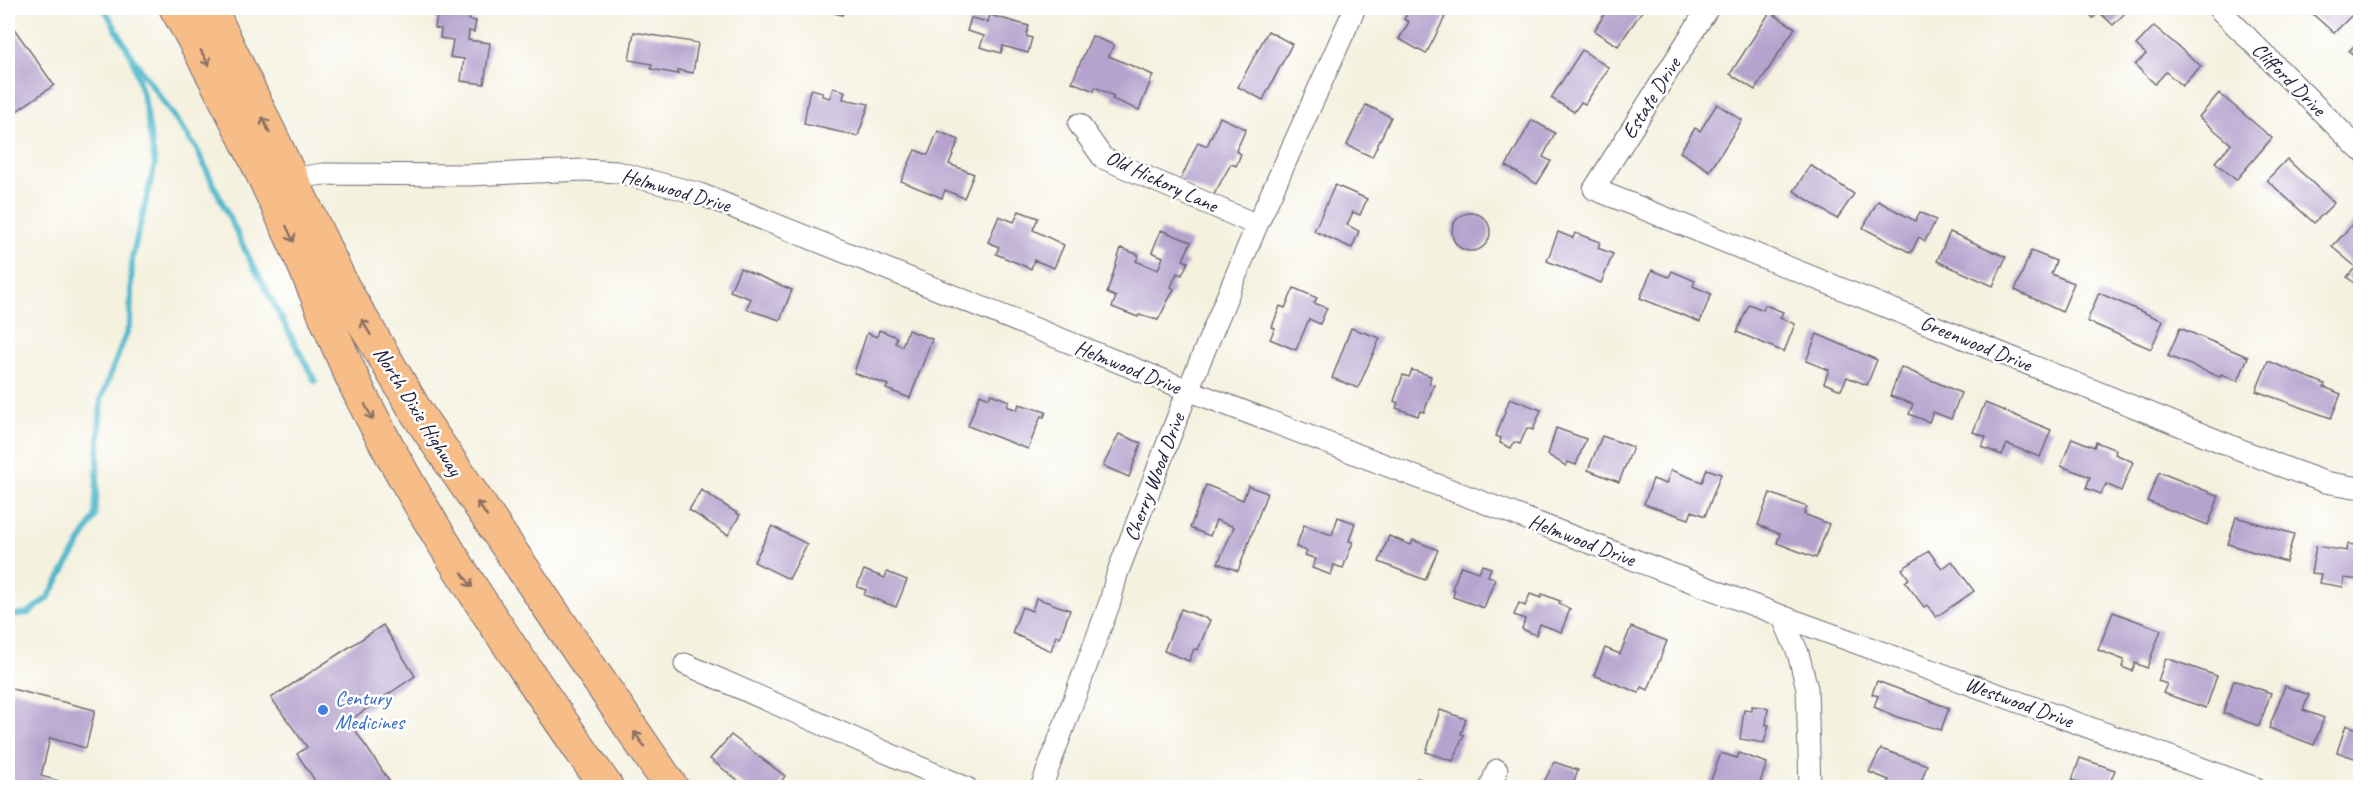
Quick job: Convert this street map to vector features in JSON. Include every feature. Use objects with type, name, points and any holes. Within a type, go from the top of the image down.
[{"type":"main road","name":"North Dixie Highway","points":[[176,8],[218,83],[261,170],[362,399],[401,472],[445,550],[607,788]]},
{"type":"main road","name":"North Dixie Highway","points":[[210,8],[343,287],[417,413],[672,788]]},
{"type":"street","name":"Cherry Wood Drive","points":[[1041,788],[1110,602],[1117,574],[1188,390],[1257,225],[1355,8]]},
{"type":"street","name":"Estate Drive","points":[[1594,189],[1708,8]]},
{"type":"street","name":"Clifford Drive","points":[[2218,8],[2361,150]]},
{"type":"street","name":"Old Hickory Lane","points":[[1079,124],[1103,158],[1257,225]]},
{"type":"street","name":"Helmwood Drive","points":[[290,179],[323,174],[617,172],[700,194],[1188,390],[1782,616]]},
{"type":"street","name":"Greenwood Drive","points":[[1594,189],[2281,466],[2325,482],[2361,488]]},
{"type":"street","points":[[1782,616],[1798,653],[1807,688],[1810,788]]},
{"type":"street","name":"Westwood Drive","points":[[1782,616],[2256,788]]},
{"type":"street","points":[[685,664],[967,788]]},
{"type":"building","points":[[444,8],[471,8],[469,20],[476,21],[474,32],[469,31],[468,40],[490,43],[484,84],[461,81],[464,59],[450,57],[453,40],[440,38],[441,29],[435,28],[437,15],[443,16]]},
{"type":"building","points":[[816,8],[845,8],[842,15]]},
{"type":"building","points":[[1411,8],[1427,8],[1445,17],[1426,54],[1399,39],[1409,22],[1404,19]]},
{"type":"building","points":[[1608,8],[1643,10],[1618,46],[1594,31]]},
{"type":"building","points":[[2083,8],[2130,8],[2113,25],[2099,12],[2093,18]]},
{"type":"building","points":[[2306,8],[2350,8],[2355,12],[2334,33]]},
{"type":"building","points":[[1770,12],[1795,28],[1755,90],[1730,74]]},
{"type":"building","points":[[990,15],[1029,26],[1026,36],[1032,38],[1028,53],[1003,46],[1001,53],[980,47],[984,36],[967,31],[971,18],[988,22]]},
{"type":"building","points":[[8,20],[54,85],[8,117]]},
{"type":"building","points":[[2154,26],[2201,66],[2182,86],[2166,72],[2155,84],[2135,65],[2146,54],[2136,45]]},
{"type":"building","points":[[1268,31],[1292,44],[1263,100],[1238,87]]},
{"type":"building","points":[[634,32],[698,43],[693,73],[678,70],[678,74],[651,69],[652,64],[629,60]]},
{"type":"building","points":[[1092,36],[1114,45],[1109,56],[1153,75],[1139,110],[1112,99],[1114,96],[1095,87],[1094,91],[1072,82]]},
{"type":"building","points":[[2360,40],[2360,63],[2349,51]]},
{"type":"building","points":[[1582,50],[1609,68],[1585,104],[1581,102],[1574,112],[1551,98]]},
{"type":"building","points":[[833,88],[845,91],[843,99],[869,104],[858,136],[804,124],[809,93],[812,89],[830,98]]},
{"type":"building","points":[[2219,93],[2272,138],[2236,180],[2215,162],[2231,144],[2199,117]]},
{"type":"building","points":[[1717,104],[1742,120],[1710,171],[1680,152],[1695,128],[1700,131]]},
{"type":"building","points":[[1366,105],[1391,117],[1372,157],[1347,145]]},
{"type":"building","points":[[1220,117],[1246,129],[1236,151],[1241,154],[1236,166],[1231,164],[1213,196],[1180,181],[1198,142],[1207,146]]},
{"type":"building","points":[[1532,120],[1555,133],[1543,157],[1551,161],[1537,184],[1506,166]]},
{"type":"building","points":[[938,131],[959,140],[949,164],[974,174],[964,198],[945,190],[942,198],[901,181],[915,150],[928,155]]},
{"type":"building","points":[[2287,159],[2334,203],[2314,223],[2267,180]]},
{"type":"building","points":[[1810,165],[1854,194],[1837,219],[1794,191]]},
{"type":"building","points":[[1335,185],[1367,199],[1360,215],[1353,212],[1347,225],[1359,231],[1352,248],[1314,231]]},
{"type":"building","points":[[1878,201],[1915,221],[1920,212],[1936,220],[1925,241],[1919,237],[1911,253],[1863,228]]},
{"type":"building","points":[[1019,211],[1038,218],[1033,230],[1064,245],[1054,268],[1034,260],[1031,269],[996,254],[999,247],[988,242],[999,216],[1014,222]]},
{"type":"building","points":[[1471,213],[1485,218],[1490,232],[1485,246],[1471,251],[1457,246],[1452,232],[1457,218]]},
{"type":"building","points":[[2355,221],[2360,226],[2360,288],[2347,277],[2356,267],[2332,247]]},
{"type":"building","points":[[1161,230],[1191,242],[1183,260],[1188,262],[1182,275],[1177,273],[1171,287],[1174,289],[1158,320],[1139,315],[1138,317],[1112,307],[1116,297],[1107,293],[1121,248],[1139,255],[1136,261],[1158,270],[1163,257],[1152,252]]},
{"type":"building","points":[[1558,232],[1573,238],[1575,233],[1600,242],[1598,248],[1613,254],[1601,283],[1547,261]]},
{"type":"building","points":[[1950,232],[2006,257],[1993,286],[1937,261]]},
{"type":"building","points":[[2031,251],[2056,261],[2051,274],[2074,283],[2062,312],[2015,290]]},
{"type":"building","points":[[740,268],[792,290],[780,320],[746,309],[751,299],[730,291]]},
{"type":"building","points":[[1652,270],[1669,277],[1672,271],[1695,281],[1693,286],[1711,294],[1700,322],[1640,298]]},
{"type":"building","points":[[1294,288],[1317,298],[1314,303],[1327,308],[1320,324],[1309,319],[1296,350],[1270,339],[1280,306],[1285,308]]},
{"type":"building","points":[[2099,293],[2163,321],[2151,349],[2087,321]]},
{"type":"building","points":[[1749,304],[1763,310],[1765,305],[1783,312],[1780,318],[1795,324],[1784,352],[1737,332]]},
{"type":"building","points":[[1351,328],[1380,338],[1358,388],[1332,378]]},
{"type":"building","points":[[2180,328],[2248,357],[2238,381],[2221,374],[2220,377],[2168,356]]},
{"type":"building","points":[[879,330],[897,337],[895,343],[902,346],[908,330],[932,339],[910,398],[886,389],[888,385],[854,373],[867,333],[877,337]]},
{"type":"building","points":[[1817,334],[1877,360],[1867,385],[1847,377],[1841,390],[1824,383],[1829,370],[1806,361]]},
{"type":"building","points":[[2268,361],[2325,384],[2324,387],[2341,394],[2331,418],[2256,391]]},
{"type":"building","points":[[1901,367],[1961,393],[1951,419],[1933,412],[1929,422],[1909,414],[1913,404],[1890,396]]},
{"type":"building","points":[[1412,370],[1431,376],[1429,384],[1434,385],[1424,412],[1420,411],[1418,416],[1396,408],[1398,403],[1394,401],[1403,375],[1409,377]]},
{"type":"building","points":[[980,394],[989,398],[991,394],[1009,401],[1007,406],[1017,410],[1019,404],[1046,412],[1044,417],[1041,416],[1028,449],[968,426]]},
{"type":"building","points":[[1510,398],[1541,410],[1533,430],[1527,428],[1520,444],[1514,442],[1511,448],[1500,443],[1501,438],[1496,436]]},
{"type":"building","points":[[1985,403],[2051,430],[2040,457],[2007,444],[2002,455],[1982,447],[1986,437],[1973,432]]},
{"type":"building","points":[[1556,428],[1586,439],[1576,465],[1568,462],[1566,466],[1548,455]]},
{"type":"building","points":[[1119,434],[1141,443],[1129,477],[1103,466]]},
{"type":"building","points":[[1602,436],[1633,447],[1619,482],[1588,470]]},
{"type":"building","points":[[2072,438],[2094,447],[2096,442],[2116,450],[2115,454],[2133,462],[2121,491],[2106,484],[2101,494],[2086,488],[2090,477],[2061,466]]},
{"type":"building","points":[[1707,469],[1721,474],[1705,516],[1692,511],[1689,519],[1644,504],[1653,479],[1666,484],[1671,470],[1702,482]]},
{"type":"building","points":[[2159,472],[2219,496],[2208,525],[2147,501]]},
{"type":"building","points":[[1206,485],[1243,500],[1248,486],[1267,493],[1238,571],[1218,563],[1234,527],[1216,520],[1210,536],[1190,528]]},
{"type":"building","points":[[701,490],[740,515],[728,535],[689,510]]},
{"type":"building","points":[[1770,493],[1807,507],[1804,514],[1829,524],[1816,558],[1777,543],[1780,534],[1758,525]]},
{"type":"building","points":[[1338,517],[1355,523],[1349,541],[1353,542],[1343,568],[1334,565],[1331,575],[1312,568],[1316,559],[1305,555],[1307,551],[1296,547],[1304,525],[1332,535]]},
{"type":"building","points":[[2236,517],[2294,534],[2286,562],[2228,544]]},
{"type":"building","points":[[772,526],[807,544],[789,579],[754,562]]},
{"type":"building","points":[[1389,536],[1411,545],[1413,540],[1438,550],[1425,580],[1379,562]]},
{"type":"building","points":[[2348,544],[2360,546],[2360,580],[2344,578],[2343,587],[2319,583],[2321,574],[2311,573],[2316,546],[2347,551]]},
{"type":"building","points":[[1929,551],[1942,569],[1952,561],[1974,591],[1936,617],[1927,605],[1924,607],[1905,582],[1909,579],[1902,569]]},
{"type":"building","points":[[1482,565],[1491,568],[1488,576],[1495,579],[1484,608],[1453,597],[1455,590],[1452,589],[1461,566],[1479,572]]},
{"type":"building","points":[[864,570],[885,578],[887,572],[907,580],[896,607],[864,595],[866,590],[857,587]]},
{"type":"building","points":[[1530,594],[1541,598],[1542,594],[1560,601],[1559,604],[1570,609],[1561,632],[1540,624],[1536,635],[1522,629],[1525,619],[1514,615],[1519,603],[1525,606]]},
{"type":"building","points":[[1036,598],[1070,610],[1060,637],[1056,636],[1051,651],[1012,633],[1022,607],[1032,611]]},
{"type":"building","points":[[1181,609],[1210,620],[1198,650],[1194,649],[1189,661],[1164,651]]},
{"type":"building","points":[[2113,612],[2161,630],[2147,668],[2135,663],[2132,671],[2122,667],[2124,660],[2098,650]]},
{"type":"building","name":"Century Medicines","points":[[383,625],[415,676],[349,721],[394,788],[320,788],[297,754],[307,747],[271,698]]},
{"type":"building","points":[[1631,627],[1667,641],[1648,690],[1642,687],[1639,693],[1594,675],[1605,648],[1620,654]]},
{"type":"building","points":[[2166,658],[2217,676],[2206,708],[2163,693],[2167,684],[2158,681]]},
{"type":"building","points":[[2234,680],[2271,693],[2259,726],[2223,713]]},
{"type":"building","points":[[1877,681],[1949,708],[1941,730],[1897,717],[1874,707],[1878,696],[1872,694]]},
{"type":"building","points":[[2285,686],[2309,695],[2303,710],[2324,718],[2314,745],[2269,728]]},
{"type":"building","points":[[12,689],[95,710],[86,748],[50,738],[41,776],[83,788],[8,788],[8,707]]},
{"type":"building","points":[[1752,706],[1768,708],[1766,725],[1769,725],[1764,743],[1740,739],[1744,710],[1752,711]]},
{"type":"building","points":[[1440,710],[1466,719],[1461,734],[1464,735],[1453,761],[1426,752]]},
{"type":"building","points":[[2346,725],[2360,730],[2360,760],[2337,752]]},
{"type":"building","points":[[731,735],[785,776],[777,788],[748,788],[710,759]]},
{"type":"building","points":[[1881,749],[1927,765],[1919,788],[1890,788],[1886,786],[1889,780],[1869,772]]},
{"type":"building","points":[[1721,753],[1737,758],[1739,753],[1767,763],[1758,788],[1708,788]]},
{"type":"building","points":[[2080,758],[2115,770],[2108,788],[2093,788],[2072,780]]},
{"type":"building","points":[[1554,762],[1578,770],[1572,788],[1541,788]]},
{"type":"building","points":[[1417,778],[1442,787],[1442,788],[1414,788]]},
{"type":"waterway","points":[[104,8],[132,57],[196,148],[247,254],[315,381]]},
{"type":"waterway","points":[[8,616],[28,613],[48,598],[95,517],[101,399],[130,324],[132,258],[155,164],[145,103],[132,57]]},
{"type":"place","name":"Century Medicines","points":[[323,710]]}]
